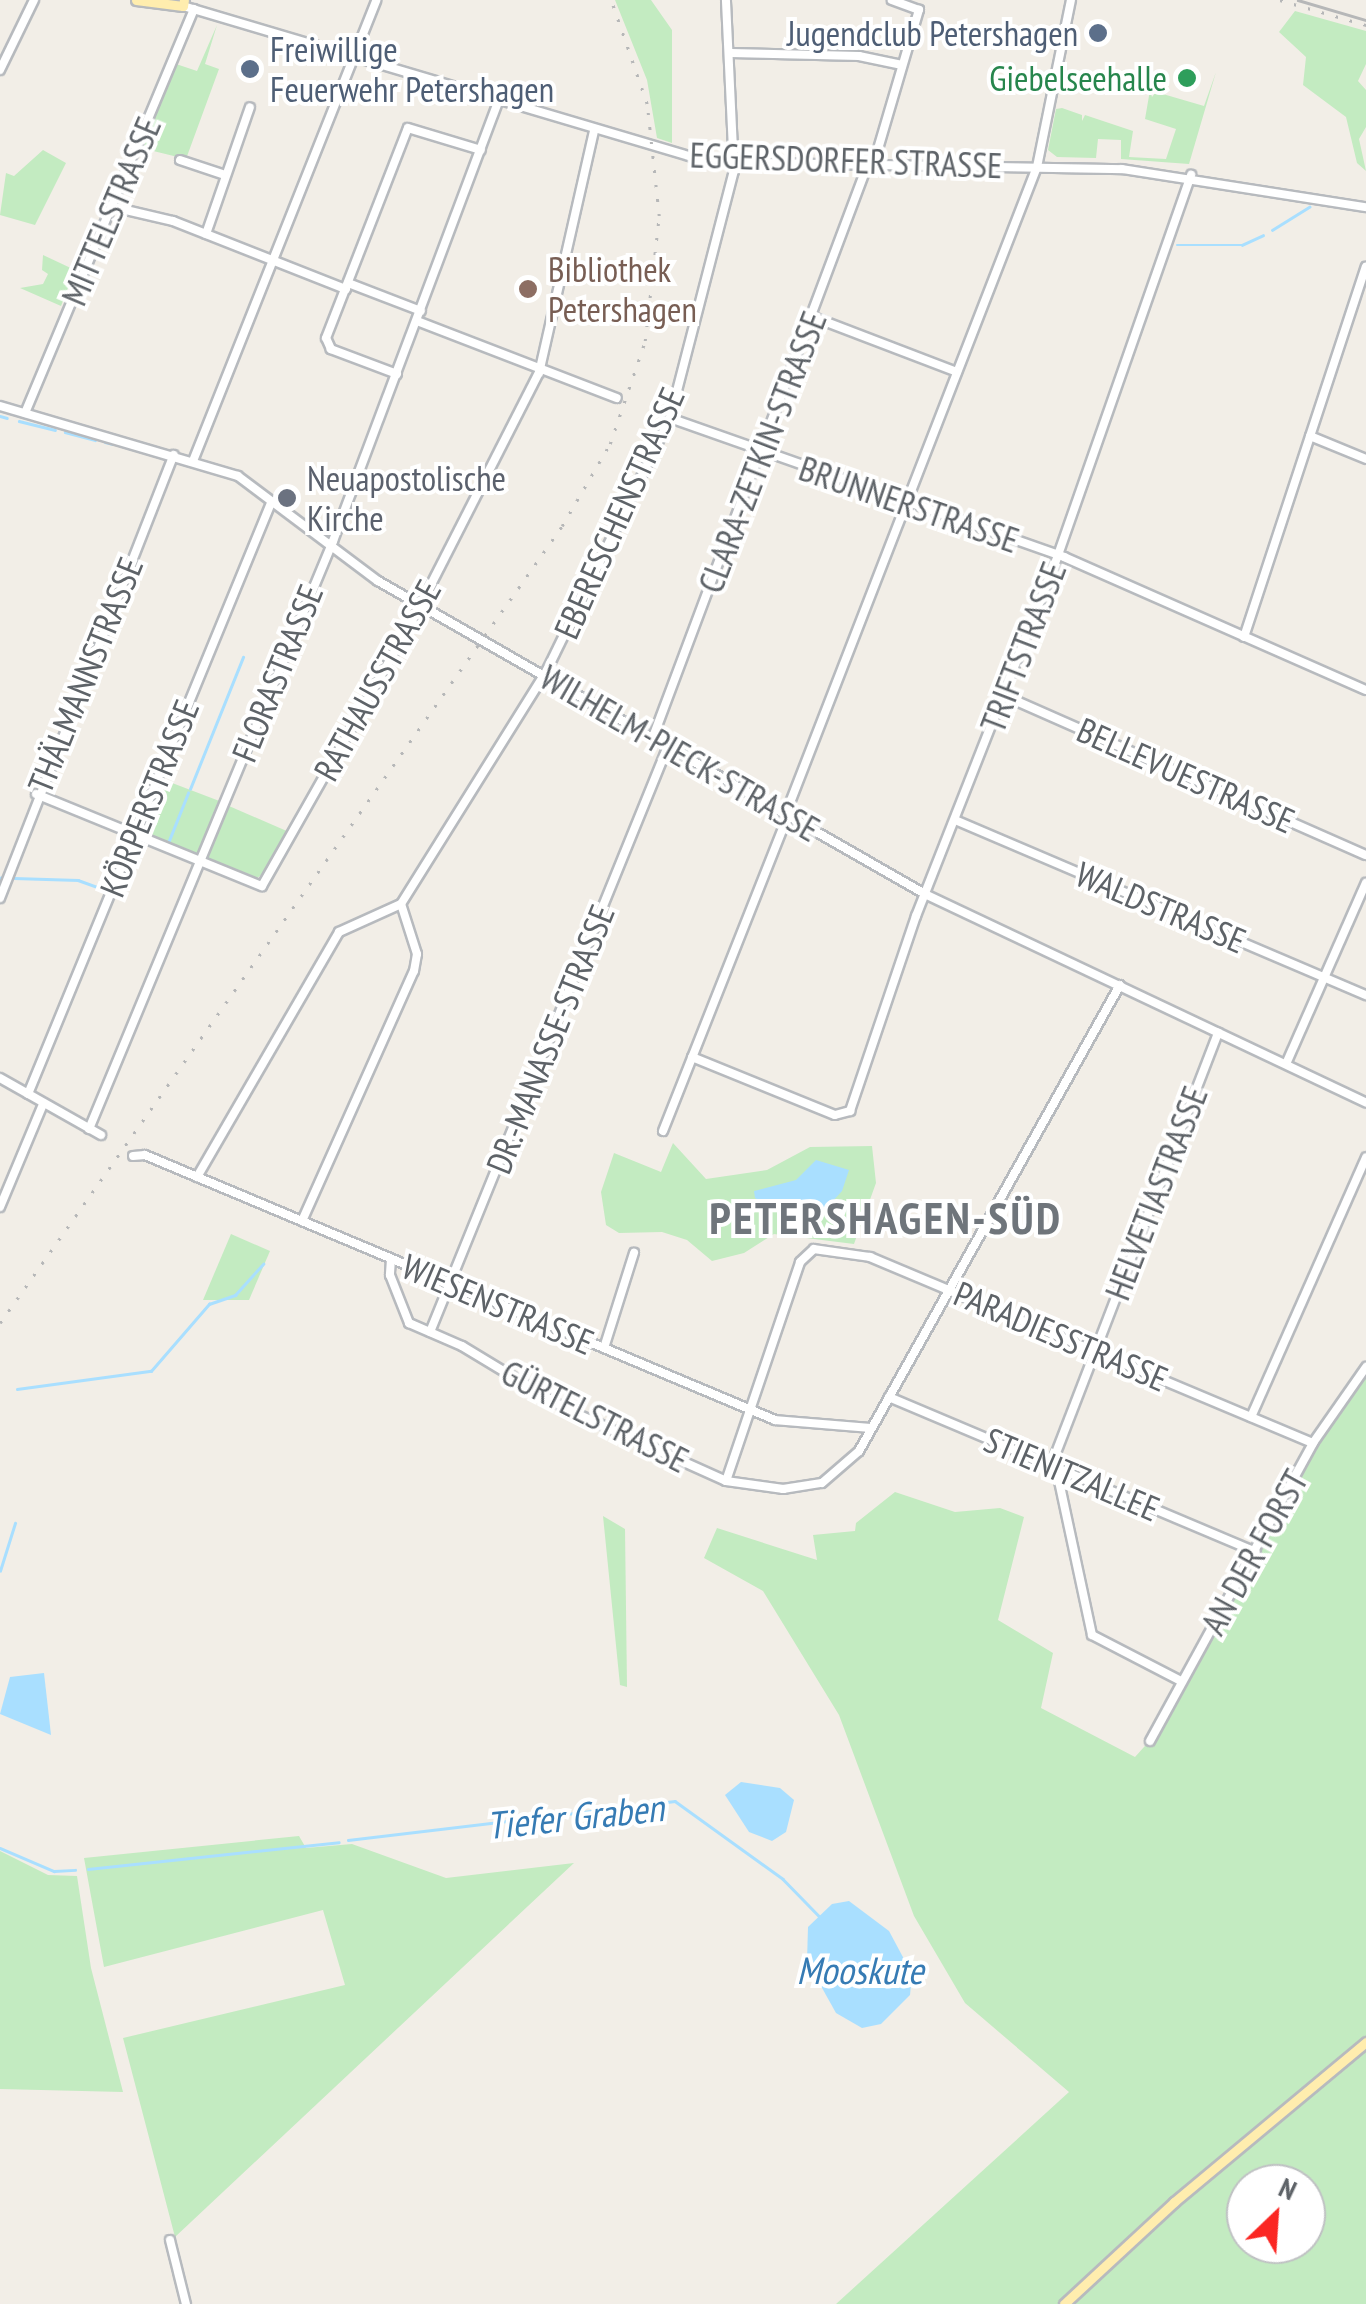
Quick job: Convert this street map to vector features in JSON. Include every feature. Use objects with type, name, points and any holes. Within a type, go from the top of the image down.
[{"type":"main road","points":[[136,0],[183,3]]},
{"type":"main road","points":[[1064,2304],[1174,2202],[1366,2042]]},
{"type":"street","points":[[0,70],[34,0]]},
{"type":"street","points":[[193,460],[376,0]]},
{"type":"street","name":"EBERESCHENSTRASSE","points":[[401,904],[544,676],[670,418],[735,164],[732,54],[726,0]]},
{"type":"street","name":"CLARA-ZETKIN-STRASSE","points":[[652,737],[870,166],[918,10],[892,0]]},
{"type":"street","points":[[663,1131],[1037,167],[1071,0]]},
{"type":"street","name":"EGGERSDORFER STRASSE","points":[[183,3],[691,159],[735,164],[1037,167],[1191,175],[1366,205]]},
{"type":"street","name":"MITTELSTRASSE","points":[[25,413],[194,8]]},
{"type":"street","points":[[732,54],[903,60]]},
{"type":"street","name":"FLORASTRASSE","points":[[89,1129],[329,550],[498,101]]},
{"type":"street","points":[[222,174],[250,107]]},
{"type":"street","points":[[397,374],[328,346],[347,286],[408,128],[481,150]]},
{"type":"street","name":"RATHAUSSTRASSE","points":[[200,862],[262,886],[420,605],[540,372],[594,130]]},
{"type":"street","points":[[180,160],[227,176],[206,234]]},
{"type":"street","name":"TRIFTSTRASSE","points":[[692,1058],[845,1116],[925,894],[1058,555],[1191,175]]},
{"type":"street","points":[[113,206],[206,234],[347,286],[540,372],[617,398]]},
{"type":"street","points":[[1244,637],[1362,290],[1366,267]]},
{"type":"street","points":[[814,317],[957,372]]},
{"type":"street","name":"WILHELM-PIECK-STRASSE","points":[[0,406],[174,454],[238,476],[329,550],[925,894],[1366,1102]]},
{"type":"street","name":"BRUNNERSTRASSE","points":[[670,418],[1058,555],[1366,690]]},
{"type":"street","points":[[1310,436],[1366,459]]},
{"type":"street","name":"THÄLMANNSTRASSE","points":[[0,898],[36,794],[174,454]]},
{"type":"street","name":"KÖRPERSTRASSE","points":[[28,1094],[270,502]]},
{"type":"street","name":"BELLEVUESTRASSE","points":[[1005,696],[1366,855]]},
{"type":"street","name":"DR.-MANASSE-STRASSE","points":[[430,1332],[668,746]]},
{"type":"street","points":[[36,794],[200,862]]},
{"type":"street","name":"WALDSTRASSE","points":[[955,820],[1366,995]]},
{"type":"street","points":[[1286,1064],[1366,883]]},
{"type":"street","points":[[198,1177],[339,932],[401,904],[417,954],[414,971],[302,1221]]},
{"type":"street","points":[[870,1428],[1120,986]]},
{"type":"street","name":"HELVETIASTRASSE","points":[[1056,1467],[1095,1350],[1218,1032]]},
{"type":"street","points":[[0,1078],[101,1136]]},
{"type":"street","points":[[0,1207],[43,1104]]},
{"type":"street","name":"WIESENSTRASSE","points":[[134,1156],[145,1155],[749,1409],[788,1423],[870,1428]]},
{"type":"street","points":[[1252,1417],[1366,1157]]},
{"type":"street","name":"PARADIESSTRASSE","points":[[749,1409],[805,1254],[858,1252],[1313,1443]]},
{"type":"street","points":[[604,1348],[634,1253]]},
{"type":"street","name":"GÜRTELSTRASSE","points":[[392,1259],[390,1274],[406,1318],[566,1410],[726,1480],[803,1489],[849,1466],[870,1428]]},
{"type":"street","name":"AN DER FORST","points":[[1150,1741],[1313,1443],[1366,1367]]},
{"type":"street","name":"STIENITZALLEE","points":[[889,1397],[1256,1552]]},
{"type":"street","points":[[726,1480],[749,1409]]},
{"type":"street","points":[[1056,1467],[1092,1635],[1181,1681]]},
{"type":"street","points":[[170,2240],[186,2304]]},
{"type":"green space","points":[[615,0],[651,0],[672,30],[672,143],[657,138],[647,80]]},
{"type":"green space","points":[[1295,11],[1366,31],[1366,64],[1358,81],[1366,90],[1366,127],[1359,139],[1366,171],[1357,163],[1346,117],[1303,85],[1306,57],[1279,32]]},
{"type":"green space","points":[[217,25],[205,64],[219,69],[186,159],[141,148],[176,64],[197,71]]},
{"type":"green space","points":[[1216,72],[1189,164],[1121,159],[1121,140],[1098,139],[1096,158],[1057,157],[1048,150],[1056,109],[1062,108],[1082,115],[1082,121],[1085,115],[1133,131],[1129,157],[1166,159],[1176,129],[1145,119],[1150,90],[1152,97],[1156,92],[1204,106]]},
{"type":"green space","points":[[43,150],[66,163],[35,225],[0,215],[6,173],[14,176]]},
{"type":"green space","points":[[43,255],[75,270],[61,306],[20,288],[43,284],[48,274],[42,270]]},
{"type":"green space","points":[[159,778],[222,802],[199,859],[137,835]]},
{"type":"green space","points":[[229,806],[289,832],[269,869],[256,879],[206,863]]},
{"type":"green space","points":[[673,1143],[706,1179],[767,1170],[810,1147],[872,1146],[876,1183],[854,1244],[774,1234],[744,1253],[712,1261],[687,1240],[662,1232],[619,1233],[606,1225],[601,1192],[614,1153],[661,1172]]},
{"type":"green space","points":[[231,1234],[270,1251],[249,1300],[203,1300]]},
{"type":"green space","points":[[1366,1369],[1366,2304],[836,2304],[1069,2092],[965,2003],[914,1916],[839,1715],[763,1591],[704,1558],[717,1528],[817,1560],[813,1535],[855,1531],[856,1523],[895,1492],[955,1512],[1000,1508],[1024,1517],[998,1620],[1053,1653],[1041,1708],[1135,1757],[1162,1727],[1312,1452]]},
{"type":"green space","points":[[603,1516],[625,1529],[627,1687],[620,1685]]},
{"type":"green space","points":[[299,1836],[306,1848],[352,1844],[446,1878],[574,1863],[175,2237],[123,2038],[345,1985],[323,1910],[104,1967],[84,1858]]},
{"type":"green space","points":[[0,1851],[48,1875],[77,1876],[91,1968],[123,2092],[0,2089]]},
{"type":"water","points":[[816,1160],[849,1170],[842,1191],[822,1213],[777,1209],[755,1198],[754,1191],[796,1180]]},
{"type":"water","points":[[44,1673],[51,1735],[0,1714],[10,1677]]},
{"type":"water","points":[[741,1782],[780,1788],[794,1800],[786,1832],[772,1841],[749,1832],[725,1795]]},
{"type":"water","name":"Mooskute","points":[[849,1901],[889,1931],[912,1974],[910,1995],[881,2024],[862,2028],[836,2013],[807,1961],[808,1927],[832,1904]]},
{"type":"waterway","points":[[1272,230],[1309,207]]},
{"type":"waterway","points":[[1177,245],[1242,245],[1263,235]]},
{"type":"waterway","points":[[0,416],[7,418]]},
{"type":"waterway","points":[[19,421],[55,430]]},
{"type":"waterway","points":[[65,432],[95,440]]},
{"type":"waterway","points":[[105,442],[113,444]]},
{"type":"waterway","points":[[190,789],[243,657]]},
{"type":"waterway","points":[[168,843],[188,793]]},
{"type":"waterway","points":[[14,878],[78,880],[106,890]]},
{"type":"waterway","points":[[17,1389],[151,1371],[209,1304],[235,1295],[263,1264]]},
{"type":"waterway","points":[[0,1571],[15,1523]]},
{"type":"waterway","name":"Tiefer Graben","points":[[348,1840],[675,1801],[783,1879],[821,1918]]},
{"type":"waterway","name":"Tiefer Graben","points":[[88,1869],[339,1842]]},
{"type":"waterway","name":"Tiefer Graben","points":[[0,1848],[54,1871],[75,1870]]},
{"type":"tram line","points":[[1298,0],[1366,20]]},
{"type":"railway","points":[[0,1323],[562,526],[610,444],[645,341],[659,216],[647,104],[611,0]]},
{"type":"railway","points":[[1280,0],[1366,25]]},
{"type":"place","name":"Jugendclub Petershagen","points":[[1098,33]]},
{"type":"place","name":"Freiwillige Feuerwehr Petershagen","points":[[250,69]]},
{"type":"place","name":"Giebelseehalle","points":[[1187,78]]},
{"type":"place","name":"Bibliothek Petershagen","points":[[528,289]]},
{"type":"place","name":"Neuapostolische Kirche","points":[[287,498]]},
{"type":"district","name":"PETERSHAGEN-SÜD","points":[[886,1218]]}]
